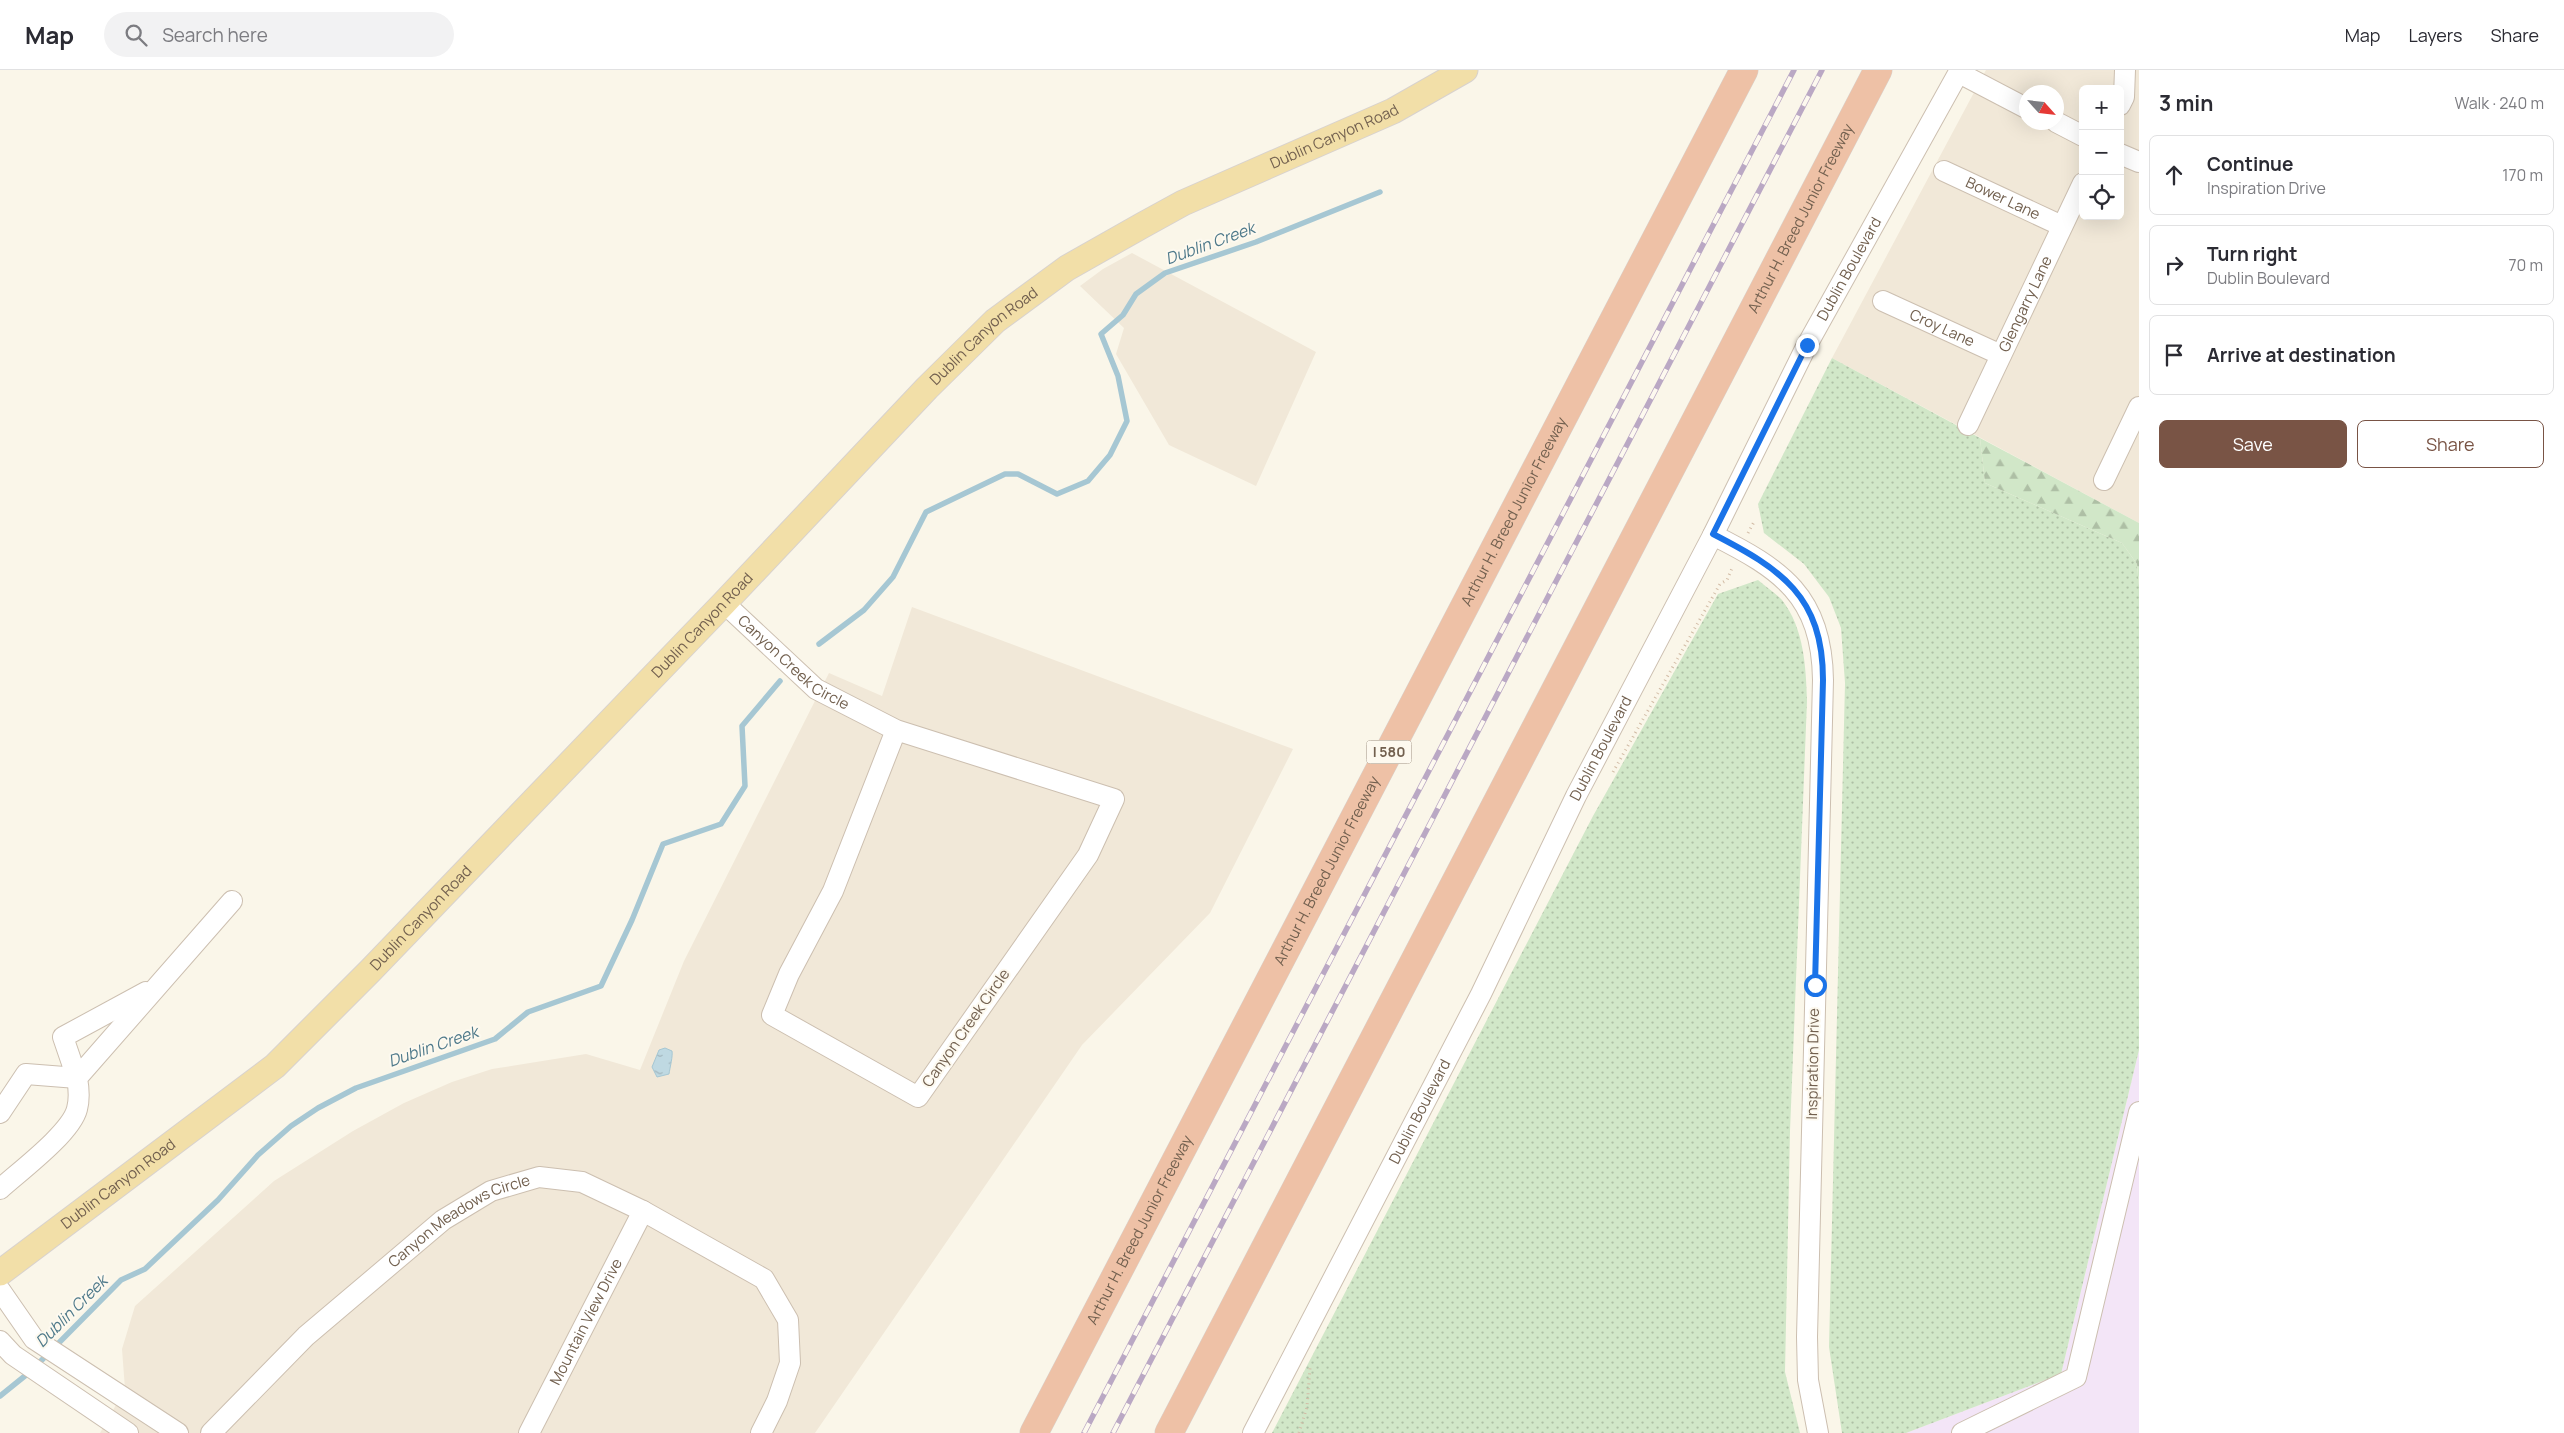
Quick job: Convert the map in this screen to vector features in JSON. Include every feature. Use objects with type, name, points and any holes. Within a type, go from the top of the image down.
[{"type":"highway","name":"Arthur H. Breed Junior Freeway","points":[[1034,1433],[1744,70]]},
{"type":"highway","name":"Arthur H. Breed Junior Freeway","points":[[1169,1433],[1878,70]]},
{"type":"main road","name":"Dublin Canyon Road","points":[[0,1273],[275,1066],[370,972],[724,603],[933,381],[995,321],[1067,268],[1183,203],[1393,111],[1465,70]]},
{"type":"street","points":[[2124,97],[2125,70]]},
{"type":"street","points":[[1959,72],[2019,104]]},
{"type":"street","name":"Dublin Boulevard","points":[[1253,1433],[1481,994],[1576,796],[1713,534],[1807,345],[1959,72]]},
{"type":"street","points":[[2064,126],[2079,134]]},
{"type":"street","points":[[2124,156],[2139,162]]},
{"type":"street","name":"Bower Lane","points":[[1944,171],[2062,226]]},
{"type":"street","name":"Glengarry Lane","points":[[1968,425],[2079,191]]},
{"type":"street","name":"Croy Lane","points":[[1883,300],[2001,356]]},
{"type":"street","points":[[2104,480],[2139,407]]},
{"type":"street","name":"Inspiration Drive","points":[[1713,534],[1761,560],[1787,581],[1806,606],[1815,626],[1821,647],[1822,699],[1807,1337],[1808,1387],[1818,1433]]},
{"type":"street","name":"Canyon Creek Circle","points":[[724,603],[816,689],[896,730],[1114,799],[1088,855],[918,1097],[772,1015],[789,974],[833,890],[896,730]]},
{"type":"street","points":[[77,1078],[232,901]]},
{"type":"street","points":[[0,1189],[70,1124],[77,1110],[80,1094],[64,1037],[158,985]]},
{"type":"street","points":[[0,1113],[26,1074],[77,1078]]},
{"type":"street","points":[[1967,1432],[2076,1377],[2139,1112]]},
{"type":"street","name":"Canyon Meadows Circle","points":[[211,1433],[306,1336],[443,1220],[491,1191],[539,1176],[582,1182],[643,1212],[764,1279],[788,1320],[790,1363],[777,1401],[761,1433]]},
{"type":"street","name":"Mountain View Drive","points":[[529,1433],[643,1212]]},
{"type":"street","points":[[0,1290],[34,1339],[178,1433]]},
{"type":"street","points":[[6,1348],[128,1433]]},
{"type":"path","points":[[1299,1433],[1307,1407],[1311,1364]]},
{"type":"shaded area","points":[[1986,70],[2139,70],[2139,523],[1832,358]]},
{"type":"shaded area","points":[[1132,253],[1316,352],[1256,486],[1169,445],[1116,354],[1124,328],[1080,286],[1103,269]]},
{"type":"shaded area","points":[[912,607],[1293,749],[1210,913],[1082,1045],[815,1433],[100,1433],[125,1389],[122,1349],[135,1306],[274,1181],[353,1131],[404,1103],[452,1082],[492,1069],[586,1054],[640,1070],[684,961],[829,673],[882,696]]},
{"type":"shaded area","points":[[2139,1050],[2139,1433],[1906,1433],[2061,1374]]},
{"type":"green space","points":[[1832,358],[1980,438],[1985,483],[2122,543],[2137,564],[2139,586],[2139,1050],[2061,1374],[1906,1433],[1842,1433],[1829,1347],[1845,683],[1841,628],[1829,597],[1804,564],[1764,533],[1758,504]]},
{"type":"green space","points":[[1980,438],[2139,523],[2139,586],[2137,564],[2122,543],[1985,483]]},
{"type":"green space","points":[[1758,580],[1782,600],[1795,623],[1802,648],[1807,688],[1790,1131],[1785,1372],[1800,1433],[1272,1433],[1593,816],[1718,594]]},
{"type":"water","points":[[665,1048],[672,1051],[669,1074],[657,1077],[652,1067],[659,1050]]},
{"type":"waterway","name":"Dublin Creek","points":[[819,644],[864,610],[893,577],[926,512],[1005,474],[1018,474],[1057,494],[1088,481],[1110,455],[1127,421],[1118,376],[1101,334],[1123,315],[1136,294],[1165,273],[1256,242],[1380,192]]},
{"type":"waterway","name":"Dublin Creek","points":[[0,1396],[31,1371],[121,1280],[145,1269],[218,1200],[258,1155],[291,1126],[318,1108],[356,1088],[495,1039],[528,1012],[601,986],[632,920],[663,844],[721,824],[745,786],[742,726],[780,681]]},
{"type":"railway","points":[[1084,1433],[1794,70]]},
{"type":"railway","points":[[1113,1433],[1822,70]]},
{"type":"route","points":[[1807,345],[1713,534],[1771,566],[1780,573],[1794,588],[1806,606],[1815,626],[1821,647],[1823,680],[1815,985]]}]
